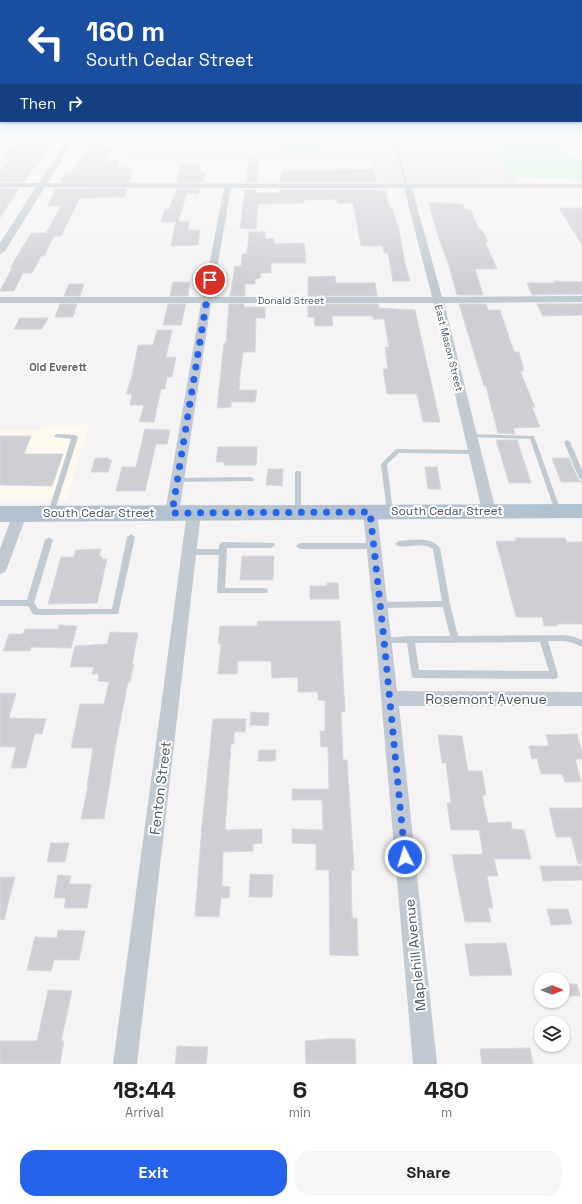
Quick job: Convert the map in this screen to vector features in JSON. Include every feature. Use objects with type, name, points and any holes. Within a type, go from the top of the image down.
[{"type":"main road","name":"South Cedar Street","points":[[10,514],[582,511]]},
{"type":"street","points":[[0,251],[42,187]]},
{"type":"street","points":[[172,513],[207,300],[228,187]]},
{"type":"street","name":"East Mason Street","points":[[407,187],[438,300],[490,511]]},
{"type":"street","name":"Donald Street","points":[[0,300],[582,299]]},
{"type":"street","name":"Fenton Street","points":[[125,1064],[194,512]]},
{"type":"street","name":"Maplehill Avenue","points":[[380,512],[374,546],[425,1064]]},
{"type":"street","points":[[0,568],[10,514]]},
{"type":"street","name":"Rosemont Avenue","points":[[390,698],[582,699]]},
{"type":"lane","points":[[51,514],[75,437],[57,436]]},
{"type":"lane","points":[[471,436],[532,437],[558,511]]},
{"type":"lane","points":[[567,442],[582,478]]},
{"type":"lane","points":[[380,512],[384,464],[397,451],[475,452]]},
{"type":"lane","points":[[298,473],[298,512]]},
{"type":"lane","points":[[177,480],[251,479]]},
{"type":"lane","points":[[30,603],[36,612],[115,612],[131,537]]},
{"type":"lane","points":[[30,603],[49,540]]},
{"type":"lane","points":[[399,544],[429,543],[434,545],[436,548],[446,604],[455,638]]},
{"type":"lane","points":[[264,591],[221,592],[223,545],[272,545]]},
{"type":"lane","points":[[300,546],[374,546]]},
{"type":"lane","points":[[190,552],[223,552]]},
{"type":"lane","points":[[0,604],[30,603]]},
{"type":"lane","points":[[380,605],[446,604]]},
{"type":"lane","points":[[411,639],[415,674],[554,675],[543,638]]},
{"type":"lane","points":[[384,640],[543,638],[570,639],[582,644]]},
{"type":"shaded area","points":[[42,425],[89,425],[67,499],[0,500],[0,430],[40,430]]},
{"type":"building","points":[[0,188],[19,189],[0,218]]},
{"type":"building","points":[[56,189],[127,189],[125,197],[80,198],[61,236],[54,236],[44,256],[41,256],[32,273],[23,273],[14,291],[0,291],[12,268],[10,268],[31,233],[46,233],[61,206],[47,206]]},
{"type":"building","points":[[176,189],[200,189],[198,194],[187,193],[178,222],[189,221],[188,230],[200,230],[198,245],[171,246],[176,222],[161,222],[165,209],[169,209]]},
{"type":"building","points":[[245,190],[257,190],[256,193],[279,193],[279,190],[386,191],[390,208],[392,208],[398,224],[405,264],[410,281],[393,281],[388,253],[384,253],[383,246],[361,246],[353,203],[337,203],[337,199],[304,200],[304,203],[258,204],[256,229],[240,228]]},
{"type":"building","points":[[428,202],[463,204],[465,210],[471,210],[479,230],[482,230],[488,242],[485,242],[497,269],[475,269],[483,295],[457,295],[448,262],[441,245]]},
{"type":"building","points":[[559,208],[582,208],[582,245]]},
{"type":"building","points":[[249,232],[265,232],[265,239],[274,239],[274,244],[304,243],[306,263],[271,263],[271,273],[261,273],[260,278],[255,279],[255,284],[245,284],[245,296],[230,296],[235,266],[241,266],[242,254],[247,254]]},
{"type":"building","points":[[335,276],[336,283],[375,283],[377,296],[308,296],[308,277]]},
{"type":"building","points":[[554,281],[582,282],[582,294],[532,295],[527,283],[555,283]]},
{"type":"building","points":[[173,282],[190,282],[188,296],[170,296]]},
{"type":"building","points":[[69,284],[84,284],[80,296],[64,296]]},
{"type":"building","points":[[60,304],[77,304],[73,317],[55,317]]},
{"type":"building","points":[[168,304],[186,304],[181,325],[163,325]]},
{"type":"building","points":[[229,304],[244,304],[244,307],[265,307],[265,318],[256,318],[255,352],[243,352],[240,376],[239,390],[257,390],[255,402],[231,402],[231,407],[217,408],[224,343],[226,343]]},
{"type":"building","points":[[308,304],[378,304],[379,308],[415,310],[440,422],[423,422],[417,394],[387,394],[383,369],[388,369],[385,347],[389,347],[384,319],[373,319],[373,316],[332,316],[333,326],[315,326],[314,317],[308,317]]},
{"type":"building","points":[[459,304],[486,304],[488,310],[500,310],[514,352],[519,352],[524,371],[520,371],[535,407],[532,407],[540,427],[513,428],[515,434],[498,433],[486,386],[484,386]]},
{"type":"building","points":[[537,304],[582,304],[582,315],[543,316]]},
{"type":"building","points":[[20,318],[48,318],[42,329],[14,329]]},
{"type":"building","points":[[157,330],[172,330],[166,357],[176,357],[172,377],[167,377],[165,389],[161,389],[154,422],[139,422],[144,405],[130,405],[132,394],[126,394],[132,376],[138,345],[153,345]]},
{"type":"building","points":[[145,429],[170,430],[167,444],[156,444],[145,491],[116,491],[122,467],[136,467]]},
{"type":"building","points":[[0,436],[31,436],[24,454],[63,454],[52,486],[0,485]]},
{"type":"building","points":[[496,440],[517,440],[531,483],[509,483]]},
{"type":"building","points":[[218,447],[257,447],[256,465],[224,465],[224,462],[216,462]]},
{"type":"building","points":[[95,458],[109,458],[108,460],[112,460],[108,472],[91,472]]},
{"type":"building","points":[[552,458],[569,458],[578,479],[582,482],[561,482]]},
{"type":"building","points":[[425,467],[437,467],[441,489],[428,489]]},
{"type":"building","points":[[268,469],[283,469],[282,486],[266,485]]},
{"type":"building","points":[[515,538],[565,538],[567,542],[582,542],[582,624],[556,624],[557,626],[544,626],[542,617],[516,617],[496,541],[516,541]]},
{"type":"building","points":[[101,549],[99,556],[102,556],[102,559],[107,559],[97,603],[48,604],[61,557],[74,557],[76,550]]},
{"type":"building","points":[[242,556],[274,556],[273,580],[240,580]]},
{"type":"building","points":[[327,583],[338,583],[339,599],[310,599],[310,586],[327,586]]},
{"type":"building","points":[[258,621],[340,621],[345,712],[341,712],[343,760],[347,760],[354,870],[351,870],[352,918],[357,918],[358,956],[330,955],[329,870],[316,870],[316,844],[292,843],[292,829],[323,830],[322,800],[292,800],[292,789],[329,789],[328,747],[321,747],[320,731],[325,731],[325,701],[318,700],[318,692],[298,692],[298,677],[272,678],[271,661],[238,661],[237,674],[218,674],[221,644],[218,644],[220,626],[257,626]]},
{"type":"building","points":[[59,625],[77,626],[71,648],[31,647],[30,651],[3,651],[9,634],[23,634],[25,629],[58,629]]},
{"type":"building","points":[[110,632],[138,633],[132,664],[134,664],[130,682],[128,682],[116,743],[104,819],[81,819],[88,786],[93,748],[71,748],[74,733],[80,704],[104,704],[109,682],[98,681],[99,674],[92,674],[94,667],[70,667],[75,646],[107,644]]},
{"type":"building","points":[[0,693],[16,693],[9,718],[46,719],[42,734],[35,733],[26,768],[11,768],[16,747],[0,747]]},
{"type":"building","points":[[251,712],[269,713],[268,726],[250,725]]},
{"type":"building","points":[[213,719],[246,719],[245,732],[234,732],[234,744],[231,744],[225,830],[262,829],[262,843],[253,844],[253,851],[223,852],[222,886],[230,887],[229,898],[221,898],[219,917],[195,916],[202,826]]},
{"type":"building","points":[[577,734],[582,752],[582,759],[575,759],[581,782],[565,782],[562,774],[541,774],[537,758],[532,759],[529,746],[549,746],[546,735]]},
{"type":"building","points":[[438,735],[462,736],[468,771],[482,771],[486,795],[482,795],[488,823],[511,822],[512,829],[524,830],[531,859],[494,859],[498,876],[487,876],[493,908],[488,908],[491,922],[465,922],[452,855],[483,854],[479,830],[451,830],[447,803],[451,803],[446,763],[442,763]]},
{"type":"building","points":[[259,750],[276,750],[275,761],[258,761]]},
{"type":"building","points":[[549,808],[582,808],[582,864],[578,864],[571,837],[556,837]]},
{"type":"building","points":[[51,843],[69,843],[65,862],[47,862]]},
{"type":"building","points":[[540,866],[582,866],[582,880],[543,881]]},
{"type":"building","points":[[250,874],[273,875],[272,897],[249,897]]},
{"type":"building","points":[[58,875],[71,876],[69,884],[91,884],[87,908],[64,908],[66,898],[54,898]]},
{"type":"building","points":[[0,877],[15,877],[4,920],[0,919]]},
{"type":"building","points":[[547,909],[568,909],[572,924],[551,925]]},
{"type":"building","points":[[58,930],[85,931],[79,960],[54,960],[51,971],[27,970],[35,937],[57,938]]},
{"type":"building","points":[[506,943],[512,975],[470,976],[465,944]]},
{"type":"building","points":[[570,984],[577,984],[580,996],[570,996]]},
{"type":"building","points":[[48,990],[72,991],[61,1041],[64,1041],[60,1064],[0,1064],[0,1041],[37,1041]]},
{"type":"building","points":[[355,1039],[356,1064],[306,1064],[305,1041]]},
{"type":"building","points":[[177,1046],[208,1047],[206,1064],[175,1064]]},
{"type":"building","points":[[530,1048],[533,1064],[482,1064],[480,1049]]},
{"type":"district","name":"Old Everett","points":[[58,367]]},
{"type":"route","points":[[210,280],[172,513],[370,512],[405,857]]}]
